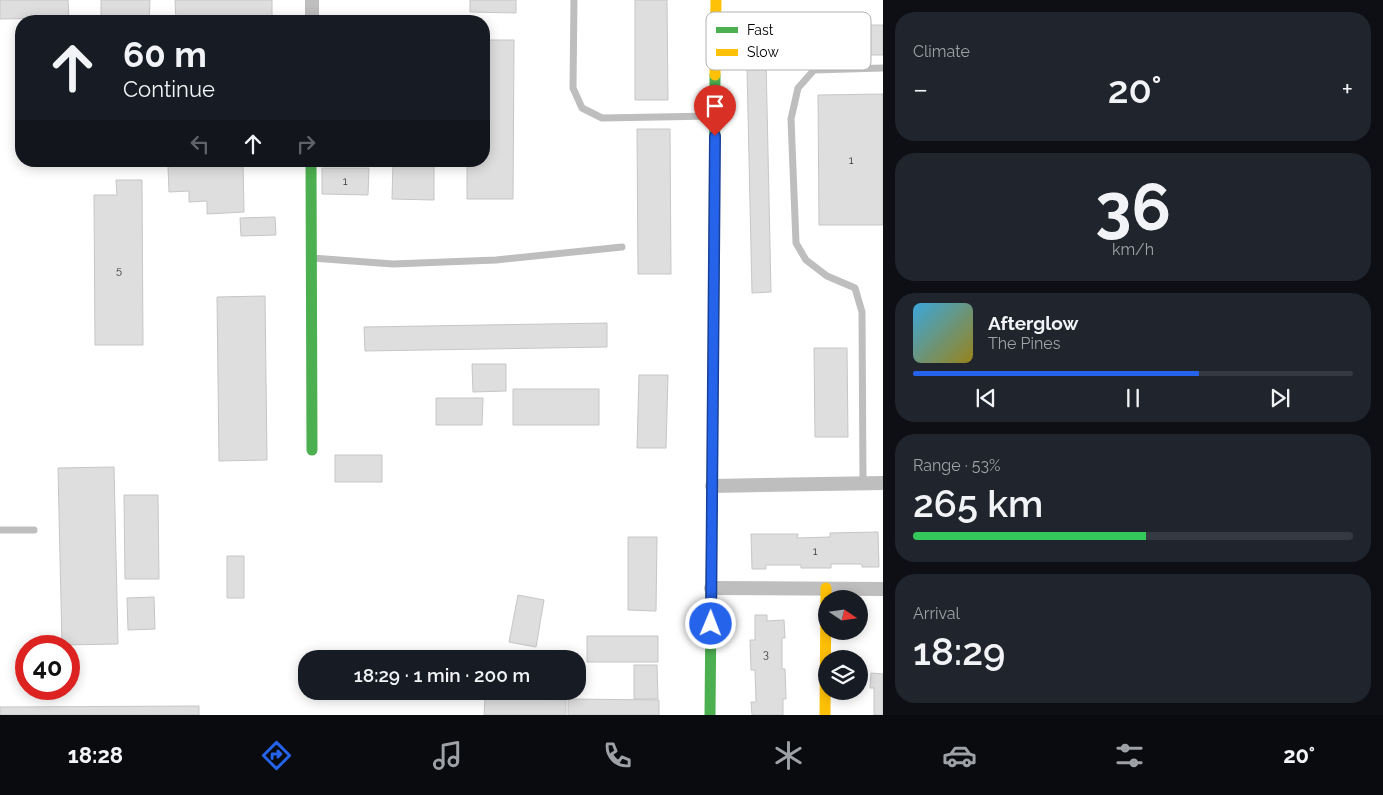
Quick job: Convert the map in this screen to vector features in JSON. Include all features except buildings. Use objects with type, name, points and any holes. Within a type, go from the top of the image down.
[{"type":"street","points":[[312,0],[312,15]]},
{"type":"street","points":[[710,715],[715,70]]},
{"type":"street","points":[[312,167],[312,450]]},
{"type":"street","points":[[712,486],[883,483]]},
{"type":"street","points":[[711,588],[883,588]]},
{"type":"street","points":[[825,715],[826,588]]},
{"type":"lane","points":[[574,0],[573,88],[582,108],[602,118],[715,116]]},
{"type":"lane","points":[[814,70],[798,88],[791,119],[796,242],[806,260],[827,276],[855,288],[862,312],[863,483]]},
{"type":"lane","points":[[311,258],[393,264],[496,260],[622,247]]},
{"type":"lane","points":[[0,530],[34,530]]},
{"type":"traffic: fast","points":[[714,282],[715,75]]},
{"type":"traffic: fast","points":[[311,167],[312,450]]},
{"type":"traffic: fast","points":[[710,715],[712,489]]},
{"type":"traffic: slow","points":[[716,0],[716,12]]},
{"type":"traffic: slow","points":[[715,70],[715,75]]},
{"type":"traffic: slow","points":[[712,489],[714,282]]},
{"type":"traffic: slow","points":[[825,715],[826,588]]},
{"type":"route","points":[[711,624],[715,136]]}]
